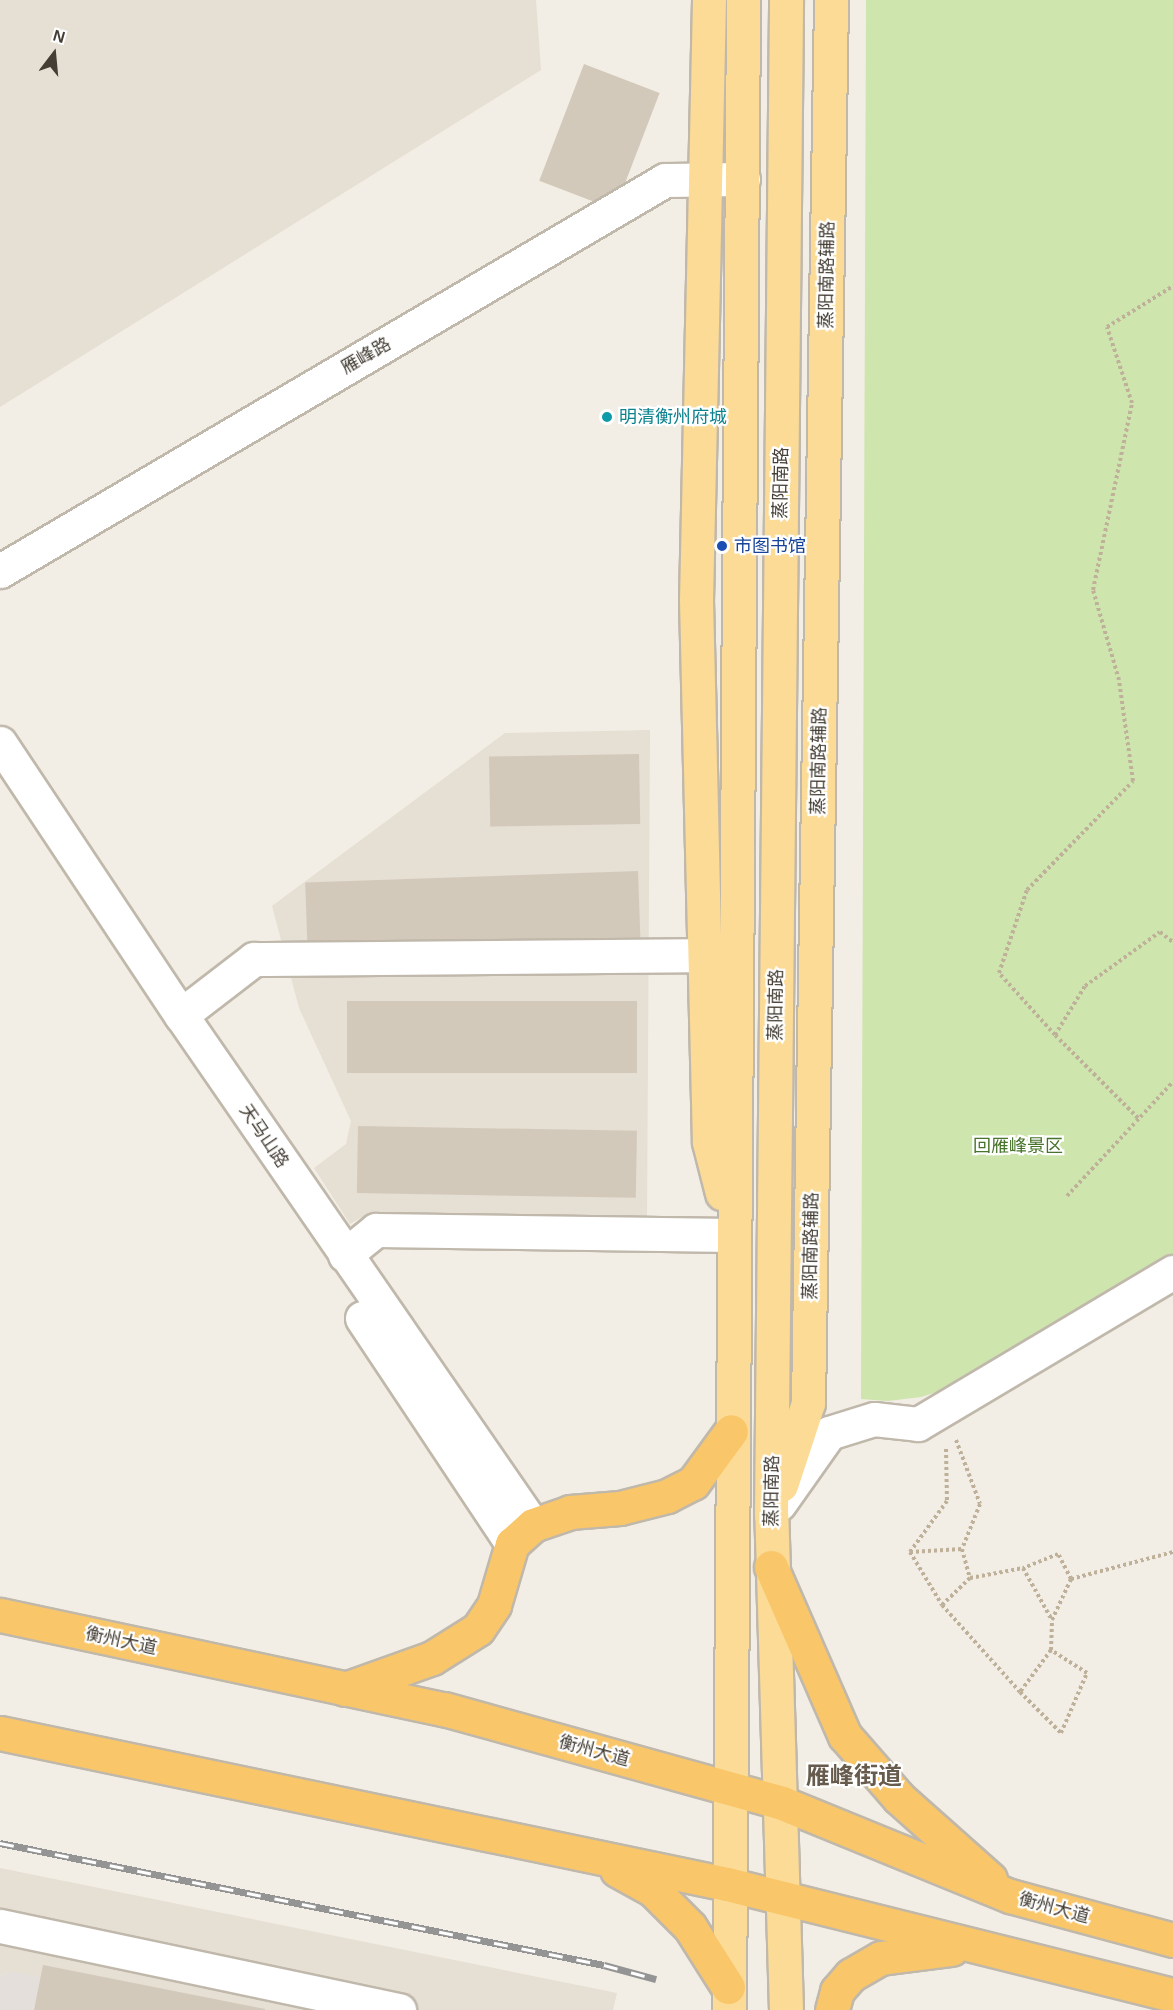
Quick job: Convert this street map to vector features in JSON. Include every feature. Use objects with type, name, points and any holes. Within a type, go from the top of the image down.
[{"type":"highway","points":[[345,1689],[432,1658],[478,1629],[494,1605],[523,1535],[570,1512],[620,1508],[667,1496],[693,1483],[731,1431]]},
{"type":"highway","points":[[771,1568],[845,1736],[899,1798],[1010,1896]]},
{"type":"highway","name":"衡州大道","points":[[0,1615],[444,1709],[782,1803],[1010,1896],[1173,1940]]},
{"type":"highway","points":[[0,1733],[727,1884],[1173,1995]]},
{"type":"highway","points":[[594,1857],[653,1890],[690,1927],[729,1999]]},
{"type":"highway","points":[[832,2010],[837,1991],[851,1976],[881,1958],[979,1947]]},
{"type":"main road","points":[[709,0],[696,600],[720,955],[733,1235],[727,1884],[729,1999]]},
{"type":"main road","points":[[720,955],[743,179],[743,0]]},
{"type":"main road","name":"蒸阳南路","points":[[786,0],[771,1515],[771,1568],[782,1803],[786,2010]]},
{"type":"main road","name":"蒸阳南路辅路","points":[[771,1515],[808,1403],[831,0]]},
{"type":"street","name":"雁峰路","points":[[0,571],[665,180],[743,179]]},
{"type":"street","name":"天马山路","points":[[0,743],[181,1015],[345,1255],[523,1535]]},
{"type":"street","name":"天马山路","points":[[0,771],[523,1535]]},
{"type":"street","points":[[181,1015],[254,959],[720,955]]},
{"type":"street","points":[[345,1255],[376,1230],[733,1235]]},
{"type":"street","points":[[771,1515],[829,1433],[874,1419],[918,1424],[944,1406],[1173,1272]]},
{"type":"street","points":[[0,1926],[399,2010]]},
{"type":"path","points":[[1138,1118],[1055,1035],[999,973],[1027,890],[1133,781],[1119,680],[1093,590],[1132,403],[1107,327],[1173,286]]},
{"type":"path","points":[[1055,1035],[1085,986],[1161,932],[1173,942]]},
{"type":"path","points":[[1067,1196],[1173,1082]]},
{"type":"path","points":[[944,1406],[980,1504],[962,1549],[970,1578]]},
{"type":"path","points":[[910,1552],[947,1501],[944,1406]]},
{"type":"path","points":[[910,1552],[962,1549]]},
{"type":"path","points":[[910,1552],[942,1605],[1020,1692],[1061,1733],[1087,1673],[1051,1650]]},
{"type":"path","points":[[1071,1579],[1173,1552]]},
{"type":"path","points":[[942,1605],[970,1578],[1023,1568],[1058,1554],[1071,1579]]},
{"type":"path","points":[[1023,1568],[1052,1620]]},
{"type":"path","points":[[1020,1692],[1051,1650],[1052,1620],[1071,1579]]},
{"type":"shaded area","points":[[0,0],[536,0],[541,70],[0,407]]},
{"type":"shaded area","points":[[650,730],[647,1217],[370,1212],[350,1224],[314,1168],[346,1144],[351,1121],[299,1008],[272,906],[505,733]]},
{"type":"shaded area","points":[[0,1868],[617,1993],[613,2010],[34,2010],[10,1971],[0,1976]]},
{"type":"shaded area","points":[[10,1971],[41,1977],[34,2010],[0,2010],[0,1976]]},
{"type":"green space","name":"回雁峰景区","points":[[866,0],[1173,0],[1173,1254],[965,1383],[921,1397],[888,1401],[861,1399]]},
{"type":"building","points":[[584,64],[660,93],[615,210],[539,181]]},
{"type":"building","points":[[639,754],[640,824],[490,827],[489,757]]},
{"type":"building","points":[[638,871],[641,944],[308,956],[305,883]]},
{"type":"building","points":[[347,1001],[637,1001],[637,1073],[347,1073]]},
{"type":"building","points":[[358,1126],[637,1131],[636,1198],[357,1193]]},
{"type":"building","points":[[43,1965],[265,2009],[265,2010],[34,2010]]},
{"type":"railway","points":[[0,1843],[604,1965],[656,1979]]},
{"type":"place","name":"明清衡州府城","points":[[607,417]]},
{"type":"place","name":"市图书馆","points":[[722,546]]},
{"type":"district","name":"雁峰街道","points":[[854,1776]]}]
